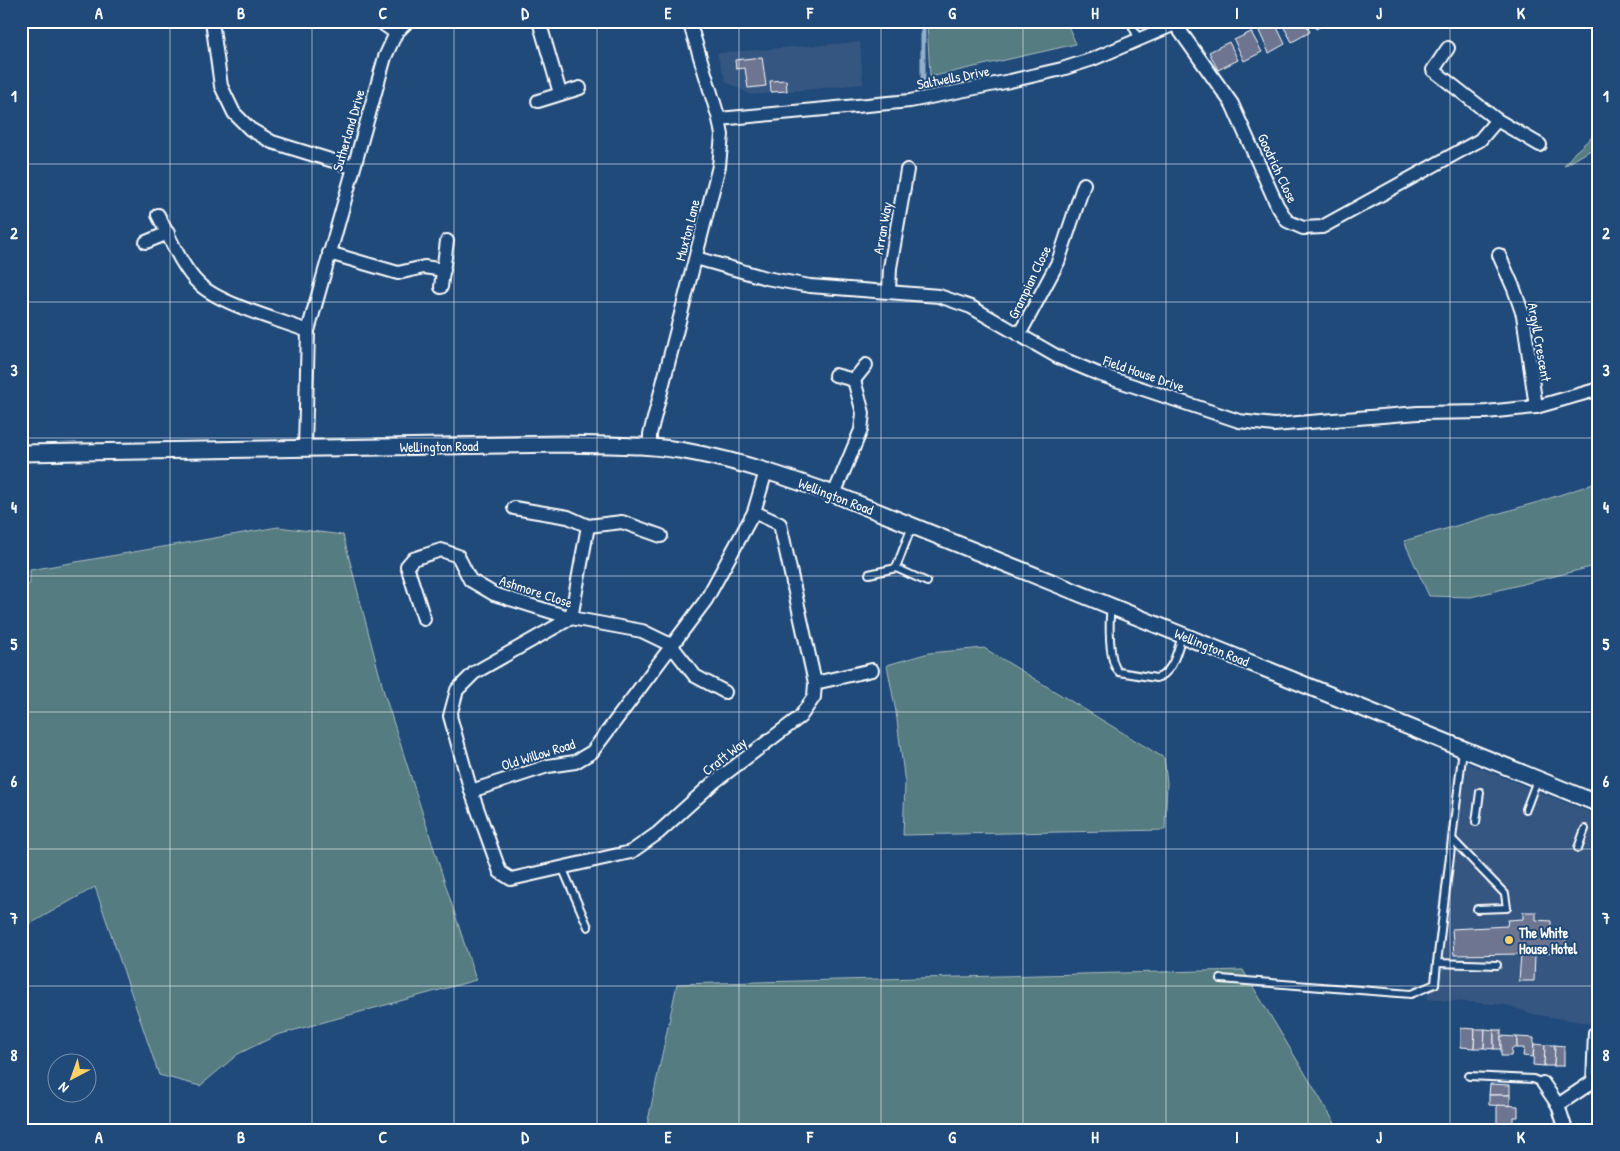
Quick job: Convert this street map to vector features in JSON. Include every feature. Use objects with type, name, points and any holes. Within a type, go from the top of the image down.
[{"type":"street","points":[[212,21],[221,86],[234,113],[250,129],[272,142],[353,167]]},
{"type":"street","points":[[379,21],[396,33]]},
{"type":"street","name":"Sutherland Drive","points":[[305,448],[308,331],[385,57],[396,33],[408,21]]},
{"type":"street","points":[[539,21],[560,93]]},
{"type":"street","name":"Muxton Lane","points":[[650,447],[650,434],[719,166],[722,135],[689,21]]},
{"type":"street","name":"Saltwells Drive","points":[[719,120],[910,101],[1062,69],[1093,59],[1178,23]]},
{"type":"street","name":"Goodrich Close","points":[[1178,23],[1232,104],[1277,204],[1287,221],[1303,228],[1322,227],[1480,140],[1497,120]]},
{"type":"street","points":[[1448,48],[1432,70],[1497,120],[1540,146]]},
{"type":"street","points":[[538,101],[580,88]]},
{"type":"street","name":"Arran Way","points":[[889,291],[890,268],[907,170]]},
{"type":"street","name":"Grampian Close","points":[[1019,336],[1058,262],[1084,184]]},
{"type":"street","points":[[158,215],[186,268],[199,284],[226,301],[308,331]]},
{"type":"street","points":[[146,242],[168,233]]},
{"type":"street","points":[[441,287],[447,241]]},
{"type":"street","points":[[329,254],[398,273],[424,267],[444,270]]},
{"type":"street","name":"Argyll Crescent","points":[[1499,255],[1523,315],[1536,407]]},
{"type":"street","name":"Field House Drive","points":[[696,258],[775,280],[810,286],[939,296],[971,307],[1058,357],[1101,375],[1239,421],[1274,425],[1418,413],[1486,412],[1536,407],[1599,389]]},
{"type":"street","points":[[854,380],[866,365]]},
{"type":"street","points":[[835,375],[854,380]]},
{"type":"street","points":[[834,494],[860,430],[863,413],[854,380]]},
{"type":"street","name":"Wellington Road","points":[[21,452],[562,444],[650,447],[694,452],[766,471],[834,494],[1599,804]]},
{"type":"street","points":[[766,471],[754,512],[780,524],[815,683],[872,670]]},
{"type":"street","points":[[514,508],[568,517],[588,526],[622,522],[661,536]]},
{"type":"street","name":"Old Willow Road","points":[[471,791],[548,766],[575,762],[592,752],[706,600],[754,512]]},
{"type":"street","points":[[471,791],[450,716],[457,690],[474,673],[571,618],[588,526]]},
{"type":"street","name":"Ashmore Close","points":[[424,619],[407,566],[413,559],[441,550],[458,556],[470,580],[494,594],[571,618],[642,631],[671,645]]},
{"type":"street","points":[[671,645],[694,676],[725,692]]},
{"type":"street","name":"Craft Way","points":[[471,791],[500,872],[511,879],[630,852],[658,833],[713,783],[800,717],[814,697],[815,683]]},
{"type":"street","points":[[1558,1105],[1594,1081]]},
{"type":"street","points":[[1544,1083],[1558,1105],[1566,1130]]},
{"type":"lane","points":[[1130,21],[1139,40]]},
{"type":"lane","points":[[896,568],[912,526]]},
{"type":"lane","points":[[869,574],[896,568],[927,582]]},
{"type":"lane","points":[[1111,606],[1109,620],[1113,661],[1115,669],[1119,672],[1156,678],[1162,677],[1167,672],[1176,655],[1182,635]]},
{"type":"lane","points":[[1221,980],[1411,994],[1435,984],[1462,748]]},
{"type":"lane","points":[[1526,809],[1537,780]]},
{"type":"lane","points":[[1476,822],[1480,792]]},
{"type":"lane","points":[[1578,848],[1585,829]]},
{"type":"lane","points":[[1452,839],[1505,894],[1507,908],[1477,909]]},
{"type":"lane","points":[[562,867],[588,927]]},
{"type":"lane","points":[[1437,963],[1497,965]]},
{"type":"lane","points":[[1592,1032],[1594,1081]]},
{"type":"lane","points":[[1469,1076],[1533,1079],[1544,1083]]},
{"type":"shaded area","points":[[860,42],[863,84],[752,95],[726,82],[717,53]]},
{"type":"shaded area","points":[[1455,758],[1599,816],[1599,1025],[1532,1014],[1507,1005],[1427,999]]},
{"type":"green space","points":[[927,21],[1066,21],[1076,44],[930,77]]},
{"type":"green space","points":[[1599,131],[1599,145],[1564,166],[1575,152]]},
{"type":"green space","points":[[1599,482],[1599,565],[1471,597],[1429,596],[1404,541]]},
{"type":"green space","points":[[278,527],[343,535],[385,696],[476,980],[277,1035],[238,1054],[200,1086],[159,1075],[95,887],[21,929],[21,586],[30,584],[30,570]]},
{"type":"green space","points":[[984,648],[1164,758],[1167,783],[1165,830],[903,835],[905,784],[896,712],[887,665],[929,653]]},
{"type":"green space","points":[[1243,970],[1339,1130],[646,1130],[677,984]]},
{"type":"building","points":[[1305,21],[1310,32],[1292,42],[1281,22]]},
{"type":"building","points":[[1312,21],[1330,21],[1316,29]]},
{"type":"building","points":[[1276,25],[1285,44],[1269,53],[1259,31]]},
{"type":"building","points":[[1251,32],[1262,52],[1244,61],[1234,40]]},
{"type":"building","points":[[1229,42],[1238,60],[1218,70],[1209,52]]},
{"type":"building","points":[[762,57],[766,86],[748,88],[745,68],[736,69],[735,60]]},
{"type":"building","points":[[786,80],[787,91],[771,92],[770,81]]},
{"type":"building","name":"The White House Hotel","points":[[1523,912],[1536,912],[1536,920],[1551,921],[1551,931],[1566,932],[1566,948],[1559,948],[1559,953],[1535,954],[1534,981],[1519,981],[1521,954],[1454,955],[1452,929],[1507,926],[1508,920],[1523,919]]},
{"type":"building","points":[[1461,1028],[1475,1029],[1474,1048],[1461,1047]]},
{"type":"building","points":[[1475,1029],[1485,1029],[1484,1048],[1474,1048]]},
{"type":"building","points":[[1485,1029],[1494,1030],[1494,1049],[1484,1048]]},
{"type":"building","points":[[1494,1030],[1501,1030],[1501,1049],[1494,1049]]},
{"type":"building","points":[[1501,1036],[1517,1037],[1517,1048],[1512,1048],[1511,1056],[1501,1056]]},
{"type":"building","points":[[1517,1037],[1534,1038],[1533,1057],[1523,1056],[1524,1048],[1517,1048]]},
{"type":"building","points":[[1534,1044],[1545,1045],[1544,1066],[1533,1065]]},
{"type":"building","points":[[1545,1045],[1555,1045],[1554,1066],[1544,1066]]},
{"type":"building","points":[[1555,1045],[1564,1046],[1564,1066],[1554,1066]]},
{"type":"building","points":[[1490,1084],[1510,1085],[1510,1095],[1489,1095]]},
{"type":"building","points":[[1489,1095],[1510,1095],[1510,1106],[1489,1105]]},
{"type":"building","points":[[1497,1105],[1518,1106],[1518,1117],[1513,1117],[1513,1124],[1497,1124]]},
{"type":"building","points":[[1497,1124],[1513,1124],[1513,1129],[1517,1130],[1497,1130]]},
{"type":"waterway","points":[[923,21],[923,80]]},
{"type":"place","name":"The White House Hotel","points":[[1509,940]]}]
